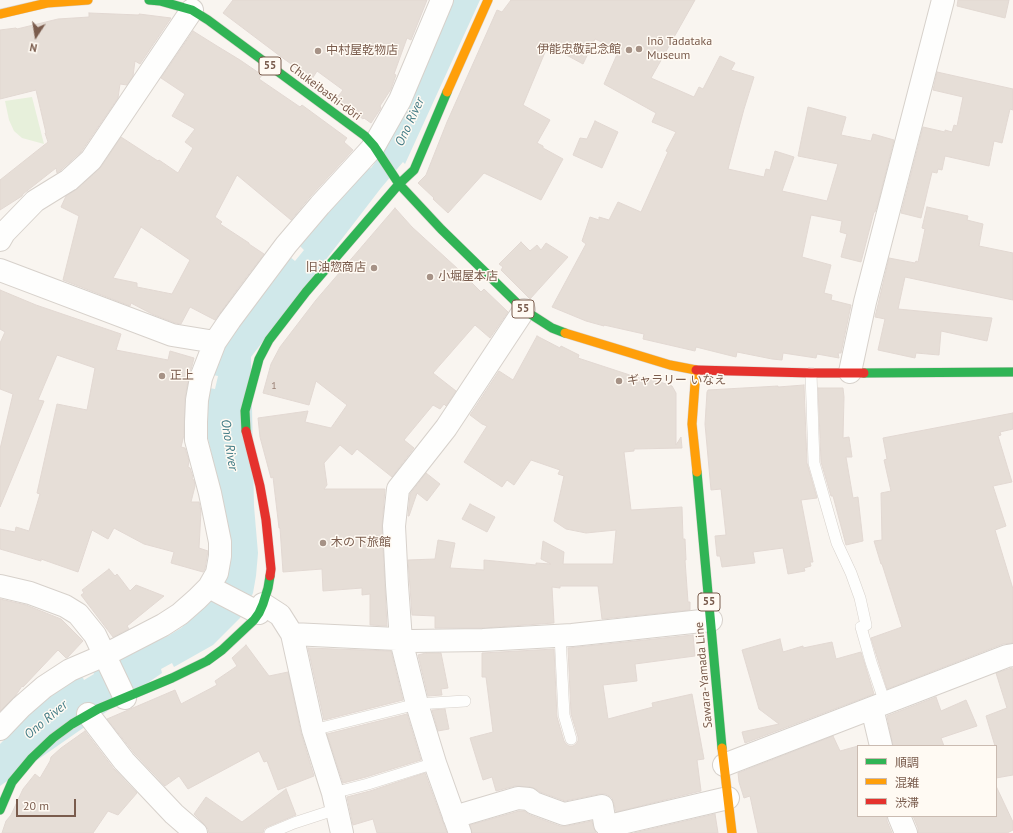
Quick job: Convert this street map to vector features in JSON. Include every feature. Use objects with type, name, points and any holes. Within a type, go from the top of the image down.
[{"type":"street","points":[[0,14],[47,2],[88,0]]},
{"type":"street","name":"Chukeibashi-dōri","points":[[149,0],[196,5],[208,20],[365,136],[376,149]]},
{"type":"street","points":[[0,729],[21,707],[44,687],[70,670],[107,659],[180,614],[197,599],[214,589],[220,556],[220,542],[210,493],[196,440],[197,400],[201,378],[215,342],[286,245],[320,205],[376,149],[400,100],[442,0]]},
{"type":"street","points":[[0,810],[12,782],[32,758],[53,738],[88,714],[124,694],[172,678],[207,660],[227,645],[254,620],[256,608],[268,588],[271,569],[266,520],[260,486],[246,432],[245,411],[259,359],[269,340],[396,180],[414,170],[488,0]]},
{"type":"street","points":[[850,372],[865,302],[942,0]]},
{"type":"street","points":[[0,240],[4,233],[35,201],[70,180],[91,160],[196,5]]},
{"type":"street","name":"55","points":[[376,149],[396,180],[441,229],[524,310],[552,328],[573,336],[670,365],[696,370]]},
{"type":"street","points":[[0,270],[172,335],[215,342]]},
{"type":"street","points":[[524,310],[446,428],[398,489],[394,526],[401,640],[416,704],[457,825],[518,798],[529,799],[534,803],[564,814],[602,806],[605,824],[609,829],[728,798]]},
{"type":"street","points":[[696,370],[811,372],[1013,372]]},
{"type":"street","name":"Sawara-Yamada Line","points":[[696,370],[692,424],[724,765],[732,833]]},
{"type":"street","points":[[0,586],[65,606],[78,614],[95,635],[124,694]]},
{"type":"street","points":[[214,589],[256,608],[280,615],[292,634],[313,730],[335,801],[342,833]]},
{"type":"street","points":[[292,634],[411,641],[483,640],[580,634],[711,620]]},
{"type":"street","points":[[724,765],[1013,655]]},
{"type":"street","points":[[879,706],[882,745]]},
{"type":"street","points":[[88,714],[124,761],[174,814],[196,833]]},
{"type":"street","points":[[899,817],[906,833]]},
{"type":"lane","points":[[811,372],[814,463],[837,542],[860,598],[866,625],[861,628],[871,662],[879,706]]},
{"type":"lane","points":[[560,635],[564,715],[571,739]]},
{"type":"lane","points":[[313,730],[416,704],[466,701]]},
{"type":"lane","points":[[270,833],[368,784],[435,763]]},
{"type":"green space","points":[[32,97],[44,144],[22,138],[14,131],[9,120],[5,101]]},
{"type":"water","name":"Ono River","points":[[452,0],[480,0],[405,164],[403,162],[381,188],[251,357],[254,506],[258,553],[253,593],[244,612],[213,645],[174,667],[172,663],[161,669],[162,673],[0,786],[0,744],[30,714],[69,683],[82,676],[84,680],[94,674],[92,670],[168,636],[181,628],[216,597],[231,557],[230,534],[206,430],[209,388],[215,389],[218,376],[213,375],[228,339],[289,256],[295,261],[304,250],[299,245],[366,169],[371,168],[390,142],[390,138]]},
{"type":"building","points":[[233,0],[427,0],[411,40],[407,38],[394,74],[396,75],[391,89],[371,123],[364,118],[363,119],[336,99],[343,90],[317,71],[312,79],[223,13]]},
{"type":"building","points":[[511,0],[695,0],[651,78],[694,97],[699,87],[703,89],[720,56],[735,63],[731,70],[754,77],[728,169],[764,177],[766,169],[770,170],[775,151],[794,157],[782,191],[827,201],[838,164],[798,156],[808,107],[846,117],[841,135],[871,141],[873,134],[894,140],[861,262],[841,257],[847,234],[840,232],[842,221],[811,215],[802,257],[831,265],[824,293],[832,295],[831,300],[851,305],[841,353],[838,353],[839,358],[817,354],[816,358],[783,353],[782,360],[737,352],[736,357],[696,347],[695,351],[643,339],[644,334],[586,321],[552,307],[586,244],[582,241],[590,217],[599,220],[599,217],[609,220],[618,202],[641,212],[668,152],[666,151],[676,132],[652,122],[656,113],[604,84],[619,50],[595,39],[583,64],[548,45],[523,105],[550,120],[537,143],[563,159],[541,200],[484,173],[448,213],[418,183],[426,175],[447,122],[497,10],[502,12]]},
{"type":"building","points":[[958,0],[1009,0],[1005,18],[957,6]]},
{"type":"building","points":[[89,13],[139,14],[171,18],[140,64],[135,61],[133,76],[127,85],[120,84],[118,98],[81,152],[57,173],[56,168],[22,196],[0,210],[0,180],[48,142],[36,90],[0,99],[0,30],[17,29],[58,19],[89,17]]},
{"type":"building","points":[[193,31],[262,75],[259,79],[300,107],[302,105],[347,138],[344,142],[353,150],[291,220],[237,175],[215,217],[222,222],[220,224],[264,254],[215,320],[190,307],[181,324],[175,323],[152,314],[131,303],[130,306],[63,280],[79,216],[61,207],[66,196],[77,189],[101,167],[121,137],[178,173],[193,148],[185,142],[195,129],[172,116],[185,94],[161,78]],"holes":[[[141,227],[190,260],[172,294],[137,287],[137,283],[113,278]]]},
{"type":"building","points":[[937,72],[1013,89],[1013,110],[1010,109],[1002,143],[994,141],[989,166],[945,156],[942,170],[938,169],[937,173],[932,172],[921,218],[901,213],[923,127],[952,132],[954,125],[957,126],[963,97],[933,90]]},
{"type":"building","points":[[595,121],[618,132],[602,168],[573,155],[580,138],[587,139]]},
{"type":"building","points":[[927,207],[968,216],[967,220],[983,224],[979,246],[1013,253],[1013,300],[905,277],[898,309],[992,318],[987,341],[941,331],[939,355],[916,353],[915,358],[878,350],[885,319],[875,317],[889,258],[915,263],[916,261],[918,262],[925,229],[922,228]]},
{"type":"building","points":[[395,208],[412,227],[481,292],[484,289],[508,312],[490,338],[475,325],[433,373],[456,391],[446,406],[444,404],[440,409],[433,405],[404,440],[414,448],[392,477],[357,449],[352,455],[340,445],[324,463],[327,485],[324,489],[385,489],[382,527],[387,626],[370,625],[370,594],[362,595],[362,588],[323,591],[322,569],[283,572],[280,528],[273,477],[271,478],[260,437],[258,418],[308,411],[305,422],[331,428],[347,405],[316,381],[309,405],[263,393],[271,364],[280,347],[316,300]]},
{"type":"building","points":[[521,242],[530,251],[537,245],[541,250],[546,243],[568,257],[530,299],[501,270],[503,267],[499,264]]},
{"type":"building","points":[[0,290],[36,305],[121,334],[116,350],[168,360],[170,351],[194,358],[185,398],[184,435],[181,447],[185,448],[189,461],[188,467],[190,468],[193,477],[192,479],[194,480],[195,486],[191,502],[199,502],[201,511],[199,548],[208,551],[205,569],[203,572],[171,563],[174,552],[144,544],[114,528],[108,539],[92,530],[78,572],[41,559],[41,561],[0,549],[0,529],[15,532],[16,527],[29,531],[40,494],[37,493],[57,404],[87,410],[95,368],[57,355],[38,400],[44,401],[0,507],[0,449],[13,394],[0,389],[0,343],[5,332],[0,329]]},
{"type":"building","points":[[537,336],[560,348],[561,346],[579,355],[578,358],[642,379],[642,376],[672,386],[676,393],[676,445],[681,437],[682,448],[634,449],[634,451],[624,452],[631,510],[682,507],[683,539],[685,539],[685,560],[690,610],[602,619],[598,586],[560,586],[560,588],[552,587],[554,623],[483,628],[435,628],[435,616],[412,615],[408,560],[435,559],[438,540],[455,543],[450,568],[484,570],[484,560],[536,565],[536,563],[551,564],[541,559],[543,541],[564,552],[563,564],[613,564],[616,530],[586,533],[566,529],[554,521],[564,476],[558,474],[560,470],[531,460],[514,485],[507,480],[502,487],[464,462],[487,426],[470,415],[499,371],[513,380]]},
{"type":"building","points":[[804,385],[807,463],[817,498],[801,500],[813,562],[810,562],[811,566],[804,568],[805,571],[788,574],[783,548],[753,552],[755,563],[722,567],[720,556],[717,556],[715,536],[726,535],[721,489],[711,490],[705,424],[707,392],[708,390]]},
{"type":"building","points":[[818,388],[843,388],[843,438],[849,437],[852,457],[846,457],[853,498],[858,497],[863,541],[846,545],[833,496],[831,496],[821,462]]},
{"type":"building","points":[[1013,413],[1013,429],[1000,432],[1001,435],[998,436],[1012,482],[993,486],[1006,526],[995,530],[1013,589],[1013,643],[1003,644],[887,689],[871,638],[902,627],[874,541],[882,540],[881,493],[891,491],[884,460],[887,459],[883,438]]},
{"type":"building","points":[[426,473],[440,484],[427,501],[417,493],[408,516],[410,494]]},
{"type":"building","points":[[470,504],[495,517],[487,532],[462,519]]},
{"type":"building","points":[[109,569],[115,576],[117,574],[130,591],[136,585],[164,596],[127,626],[129,629],[113,637],[81,595],[84,593],[82,590]]},
{"type":"building","points":[[0,599],[26,605],[61,619],[83,641],[66,658],[58,650],[23,687],[22,686],[16,695],[0,711]]},
{"type":"building","points":[[693,635],[695,656],[635,664],[637,681],[603,685],[608,719],[653,707],[652,703],[692,694],[704,759],[697,760],[701,791],[616,812],[612,798],[606,794],[565,801],[530,787],[515,786],[496,791],[492,777],[483,780],[470,738],[493,732],[486,677],[482,677],[482,653],[554,649],[557,717],[564,741],[569,746],[573,746],[578,741],[578,737],[571,714],[568,648]]},
{"type":"building","points":[[780,639],[783,652],[803,646],[803,648],[832,642],[836,659],[861,652],[874,694],[745,743],[742,732],[779,724],[759,709],[742,650]]},
{"type":"building","points":[[246,645],[269,676],[288,672],[301,733],[314,776],[278,790],[267,761],[264,762],[259,751],[188,789],[179,776],[165,786],[134,753],[107,719],[175,690],[181,704],[217,685],[215,681],[237,666],[232,658]]},
{"type":"building","points":[[308,648],[391,651],[403,700],[324,720]]},
{"type":"building","points":[[426,653],[441,653],[448,688],[441,689],[442,695],[428,696],[418,655]]},
{"type":"building","points":[[1012,668],[1013,672],[1013,775],[997,778],[997,745],[995,745],[986,716],[1007,708],[996,673]]},
{"type":"building","points":[[936,697],[941,711],[966,700],[977,726],[941,738],[944,745],[893,745],[887,716]]},
{"type":"building","points":[[445,709],[449,729],[438,731],[432,710]]},
{"type":"building","points":[[407,714],[421,760],[343,783],[327,734]]},
{"type":"building","points":[[85,731],[114,769],[137,793],[118,815],[108,811],[93,833],[2,833],[6,821],[11,815],[23,789],[35,774],[40,778],[51,757]]},
{"type":"building","points":[[833,736],[840,751],[857,746],[857,817],[887,817],[892,833],[758,833],[750,796],[744,798],[738,773]]},
{"type":"building","points":[[425,773],[447,833],[377,833],[373,819],[353,825],[347,797]]},
{"type":"building","points":[[997,788],[1013,822],[1013,830],[1007,833],[918,833],[918,828],[913,817],[997,817]]},
{"type":"building","points":[[286,789],[296,815],[267,827],[264,829],[263,833],[209,833],[208,829],[194,814],[206,797],[242,822]]},
{"type":"building","points":[[519,811],[524,811],[530,815],[560,826],[592,821],[596,833],[472,833],[470,825]]},
{"type":"building","points":[[715,814],[718,833],[634,833]]},
{"type":"traffic: fast","points":[[149,0],[160,1],[192,10],[208,20],[365,136],[374,146],[399,184],[441,229],[524,310],[552,328],[565,333]]},
{"type":"traffic: fast","points":[[246,431],[245,411],[259,359],[269,340],[306,292],[399,184],[414,170],[447,92]]},
{"type":"traffic: fast","points":[[864,373],[1013,372]]},
{"type":"traffic: fast","points":[[697,472],[722,748]]},
{"type":"traffic: fast","points":[[0,810],[12,782],[32,758],[53,738],[72,724],[98,709],[172,678],[207,661],[222,650],[254,620],[259,613],[268,588],[270,576]]},
{"type":"traffic: slow","points":[[0,14],[47,3],[88,0]]},
{"type":"traffic: slow","points":[[447,92],[488,0]]},
{"type":"traffic: slow","points":[[565,333],[670,365],[696,370],[692,424],[697,472]]},
{"type":"traffic: slow","points":[[722,748],[732,833]]},
{"type":"traffic: jam","points":[[696,370],[864,373]]},
{"type":"traffic: jam","points":[[246,431],[260,486],[266,520],[271,569],[270,576]]},
{"type":"place","name":"Inō Tadataka Museum","points":[[639,49]]},
{"type":"place","name":"伊能忠敬記念館","points":[[629,50]]},
{"type":"place","name":"中村屋乾物店","points":[[318,51]]},
{"type":"place","name":"旧油惣商店","points":[[374,268]]},
{"type":"place","name":"小堀屋本店","points":[[430,277]]},
{"type":"place","name":"正上","points":[[162,376]]},
{"type":"place","name":"ギャラリー いなえ","points":[[619,381]]},
{"type":"place","name":"木の下旅館","points":[[323,543]]}]
